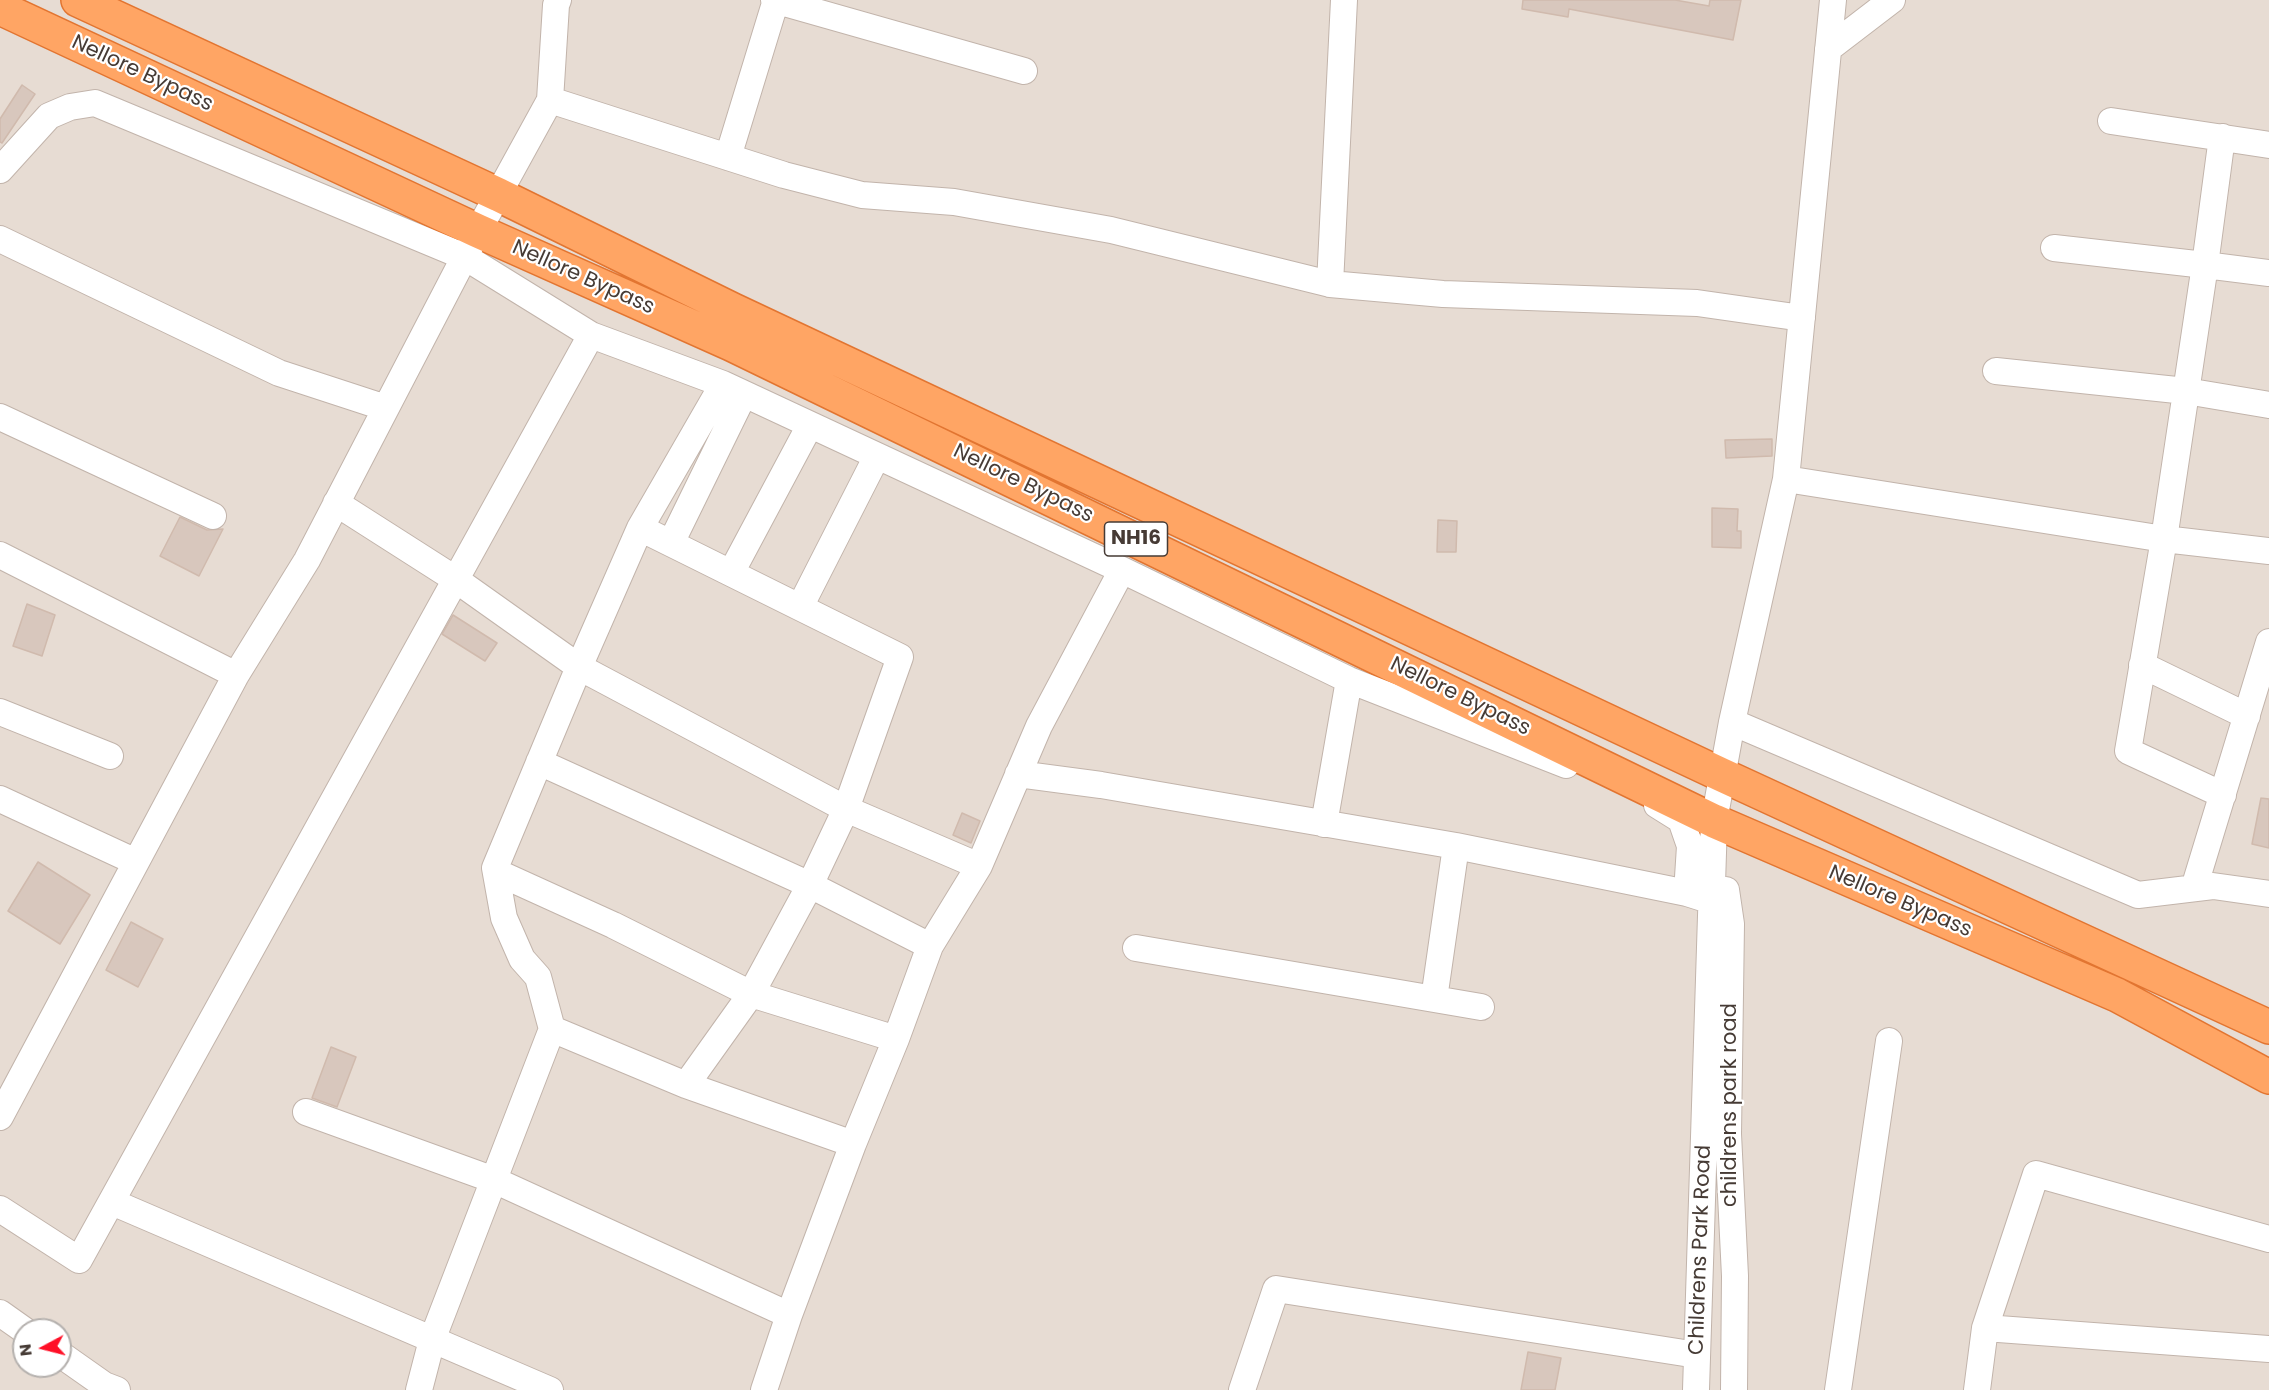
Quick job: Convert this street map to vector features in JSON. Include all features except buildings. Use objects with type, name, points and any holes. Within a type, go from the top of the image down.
[{"type":"highway","name":"Nellore Bypass","points":[[78,0],[499,195],[733,310],[1722,775],[2269,1027]]},
{"type":"highway","name":"Nellore Bypass","points":[[0,8],[472,244],[731,344],[1714,821],[2117,995],[2269,1077]]},
{"type":"street","points":[[0,1117],[298,556],[336,503],[550,100],[558,0]]},
{"type":"street","points":[[728,157],[776,0],[1024,71]]},
{"type":"street","points":[[1330,284],[1344,0]]},
{"type":"street","name":"childrens park road","points":[[1734,1390],[1734,1276],[1728,1134],[1731,924],[1708,900],[1714,821],[1722,775],[1786,479],[1833,0]]},
{"type":"street","points":[[1828,49],[1892,0]]},
{"type":"street","points":[[550,100],[784,175],[862,195],[954,202],[1111,230],[1330,284],[1443,294],[1697,303],[1802,318]]},
{"type":"street","points":[[0,170],[49,116],[70,106],[95,103],[472,244],[591,335],[733,389],[1122,570],[1349,680],[1637,792],[1681,820],[1708,900]]},
{"type":"street","points":[[2111,121],[2269,145]]},
{"type":"street","points":[[2222,138],[2164,539],[2128,751],[2223,795]]},
{"type":"street","points":[[0,239],[279,373],[386,408]]},
{"type":"street","points":[[2054,248],[2269,273]]},
{"type":"street","points":[[0,1209],[79,1260],[591,335]]},
{"type":"street","points":[[1995,371],[2186,391],[2269,405]]},
{"type":"street","points":[[419,1390],[432,1340],[552,1029],[538,977],[522,959],[504,918],[495,868],[640,528],[733,389]]},
{"type":"street","points":[[671,543],[733,389]]},
{"type":"street","points":[[0,417],[213,516]]},
{"type":"street","points":[[731,573],[810,425]]},
{"type":"street","points":[[800,607],[878,456]]},
{"type":"street","points":[[1786,479],[2164,539],[2269,551]]},
{"type":"street","points":[[336,503],[455,579],[579,667],[846,809],[979,866]]},
{"type":"street","points":[[640,528],[900,657],[846,809],[810,885],[751,994],[686,1085]]},
{"type":"street","points":[[0,555],[236,675]]},
{"type":"street","points":[[764,1390],[789,1315],[930,946],[979,866],[1039,726],[1122,570]]},
{"type":"street","points":[[2194,888],[2269,642]]},
{"type":"street","points":[[2142,665],[2247,716]]},
{"type":"street","points":[[1324,824],[1349,680]]},
{"type":"street","points":[[0,712],[110,756]]},
{"type":"street","points":[[1732,722],[2138,896],[2213,886],[2269,894]]},
{"type":"street","points":[[539,762],[810,885],[930,946]]},
{"type":"street","points":[[1018,774],[1101,785],[1456,846],[1708,900]]},
{"type":"street","points":[[0,799],[136,862]]},
{"type":"street","points":[[1434,999],[1456,846]]},
{"type":"street","points":[[495,868],[503,875],[604,921],[751,994],[896,1039]]},
{"type":"street","name":"Childrens Park Road","points":[[1696,1390],[1708,900]]},
{"type":"street","points":[[1136,948],[1481,1007]]},
{"type":"street","points":[[552,1029],[686,1085],[853,1144]]},
{"type":"street","points":[[1838,1390],[1888,1041]]},
{"type":"street","points":[[306,1112],[494,1180],[789,1315]]},
{"type":"street","points":[[1977,1390],[1985,1328],[2036,1174],[2269,1239]]},
{"type":"street","points":[[112,1202],[550,1390]]},
{"type":"street","points":[[1242,1390],[1276,1289],[1697,1355]]},
{"type":"street","points":[[1985,1328],[2269,1348]]},
{"type":"street","points":[[72,1363],[107,1388]]},
{"type":"shaded area","points":[[0,0],[2269,0],[2269,1390],[0,1390]]}]
